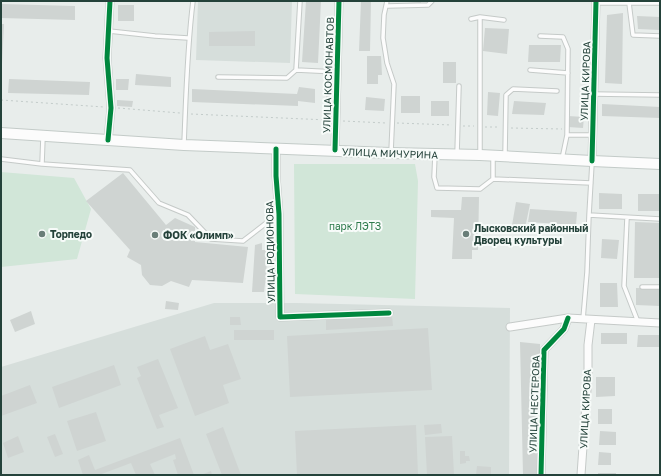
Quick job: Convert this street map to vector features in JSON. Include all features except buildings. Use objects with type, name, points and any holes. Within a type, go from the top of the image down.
[{"type":"main road","name":"УЛИЦА МИЧУРИНА","points":[[1,134],[184,146],[480,155],[592,162],[660,164]]},
{"type":"street","points":[[108,140],[111,108],[107,58],[110,1]]},
{"type":"street","name":"УЛИЦА КОСМОНАВТОВ","points":[[335,150],[339,1]]},
{"type":"street","name":"УЛИЦА КИРОВА","points":[[592,162],[596,2]]},
{"type":"street","name":"УЛИЦА РОДИОНОВА","points":[[276,149],[276,176],[279,214],[280,317],[389,313]]},
{"type":"street","points":[[510,327],[568,318],[660,323]]},
{"type":"street","name":"УЛИЦА НЕСТЕРОВА","points":[[541,475],[544,350],[564,329],[568,318]]},
{"type":"street","name":"УЛИЦА КИРОВА","points":[[581,475],[588,376],[588,345],[591,320]]},
{"type":"lane","points":[[184,146],[188,38],[193,1]]},
{"type":"lane","points":[[296,70],[300,1]]},
{"type":"lane","points":[[387,1],[384,15],[383,38],[387,63],[394,84],[390,153]]},
{"type":"lane","points":[[387,6],[428,5],[432,1]]},
{"type":"lane","points":[[596,2],[660,3]]},
{"type":"lane","points":[[629,3],[633,35],[660,36]]},
{"type":"lane","points":[[480,17],[480,155]]},
{"type":"lane","points":[[471,19],[480,17],[504,20]]},
{"type":"lane","points":[[108,31],[188,38]]},
{"type":"lane","points":[[540,36],[563,37],[568,49],[567,135],[562,160]]},
{"type":"lane","points":[[218,77],[287,78],[296,70],[337,72]]},
{"type":"lane","points":[[530,70],[568,73]]},
{"type":"lane","points":[[457,155],[459,86]]},
{"type":"lane","points":[[505,156],[506,95],[513,89],[557,91]]},
{"type":"lane","points":[[593,94],[660,95]]},
{"type":"lane","points":[[567,135],[592,135]]},
{"type":"lane","points":[[42,164],[44,136]]},
{"type":"lane","points":[[435,154],[434,177],[437,188],[480,189],[493,180],[591,183]]},
{"type":"lane","points":[[493,156],[493,180]]},
{"type":"lane","points":[[1,159],[42,164],[130,170],[159,203],[188,215],[211,239],[243,241],[279,214]]},
{"type":"lane","points":[[583,319],[588,272],[592,162]]},
{"type":"lane","points":[[589,215],[660,219]]},
{"type":"lane","points":[[627,218],[624,286],[638,322]]},
{"type":"lane","points":[[642,287],[660,287]]},
{"type":"path","points":[[1,100],[185,113],[566,130]]},
{"type":"shaded area","points":[[198,1],[292,1],[290,63],[196,60]]},
{"type":"shaded area","points":[[214,303],[297,303],[510,308],[509,475],[1,475],[1,367]]},
{"type":"green space","name":"парк ЛЭТЗ","points":[[294,164],[415,164],[418,181],[415,299],[295,294]]},
{"type":"green space","name":"Торпедо","points":[[1,172],[74,178],[91,209],[77,259],[1,267]]},
{"type":"cycle path","points":[[108,140],[111,108],[107,58],[110,1]]},
{"type":"cycle path","points":[[335,150],[339,1]]},
{"type":"cycle path","points":[[592,161],[596,1]]},
{"type":"cycle path","points":[[276,149],[276,176],[279,214],[280,317],[389,313]]},
{"type":"cycle path","points":[[541,475],[544,350],[564,329],[568,318]]},
{"type":"place","name":"Торпедо","points":[[42,234]]},
{"type":"place","name":"Лысковский районный Дворец культуры","points":[[466,234]]},
{"type":"place","name":"ФОК «Олимп»","points":[[155,235]]}]
